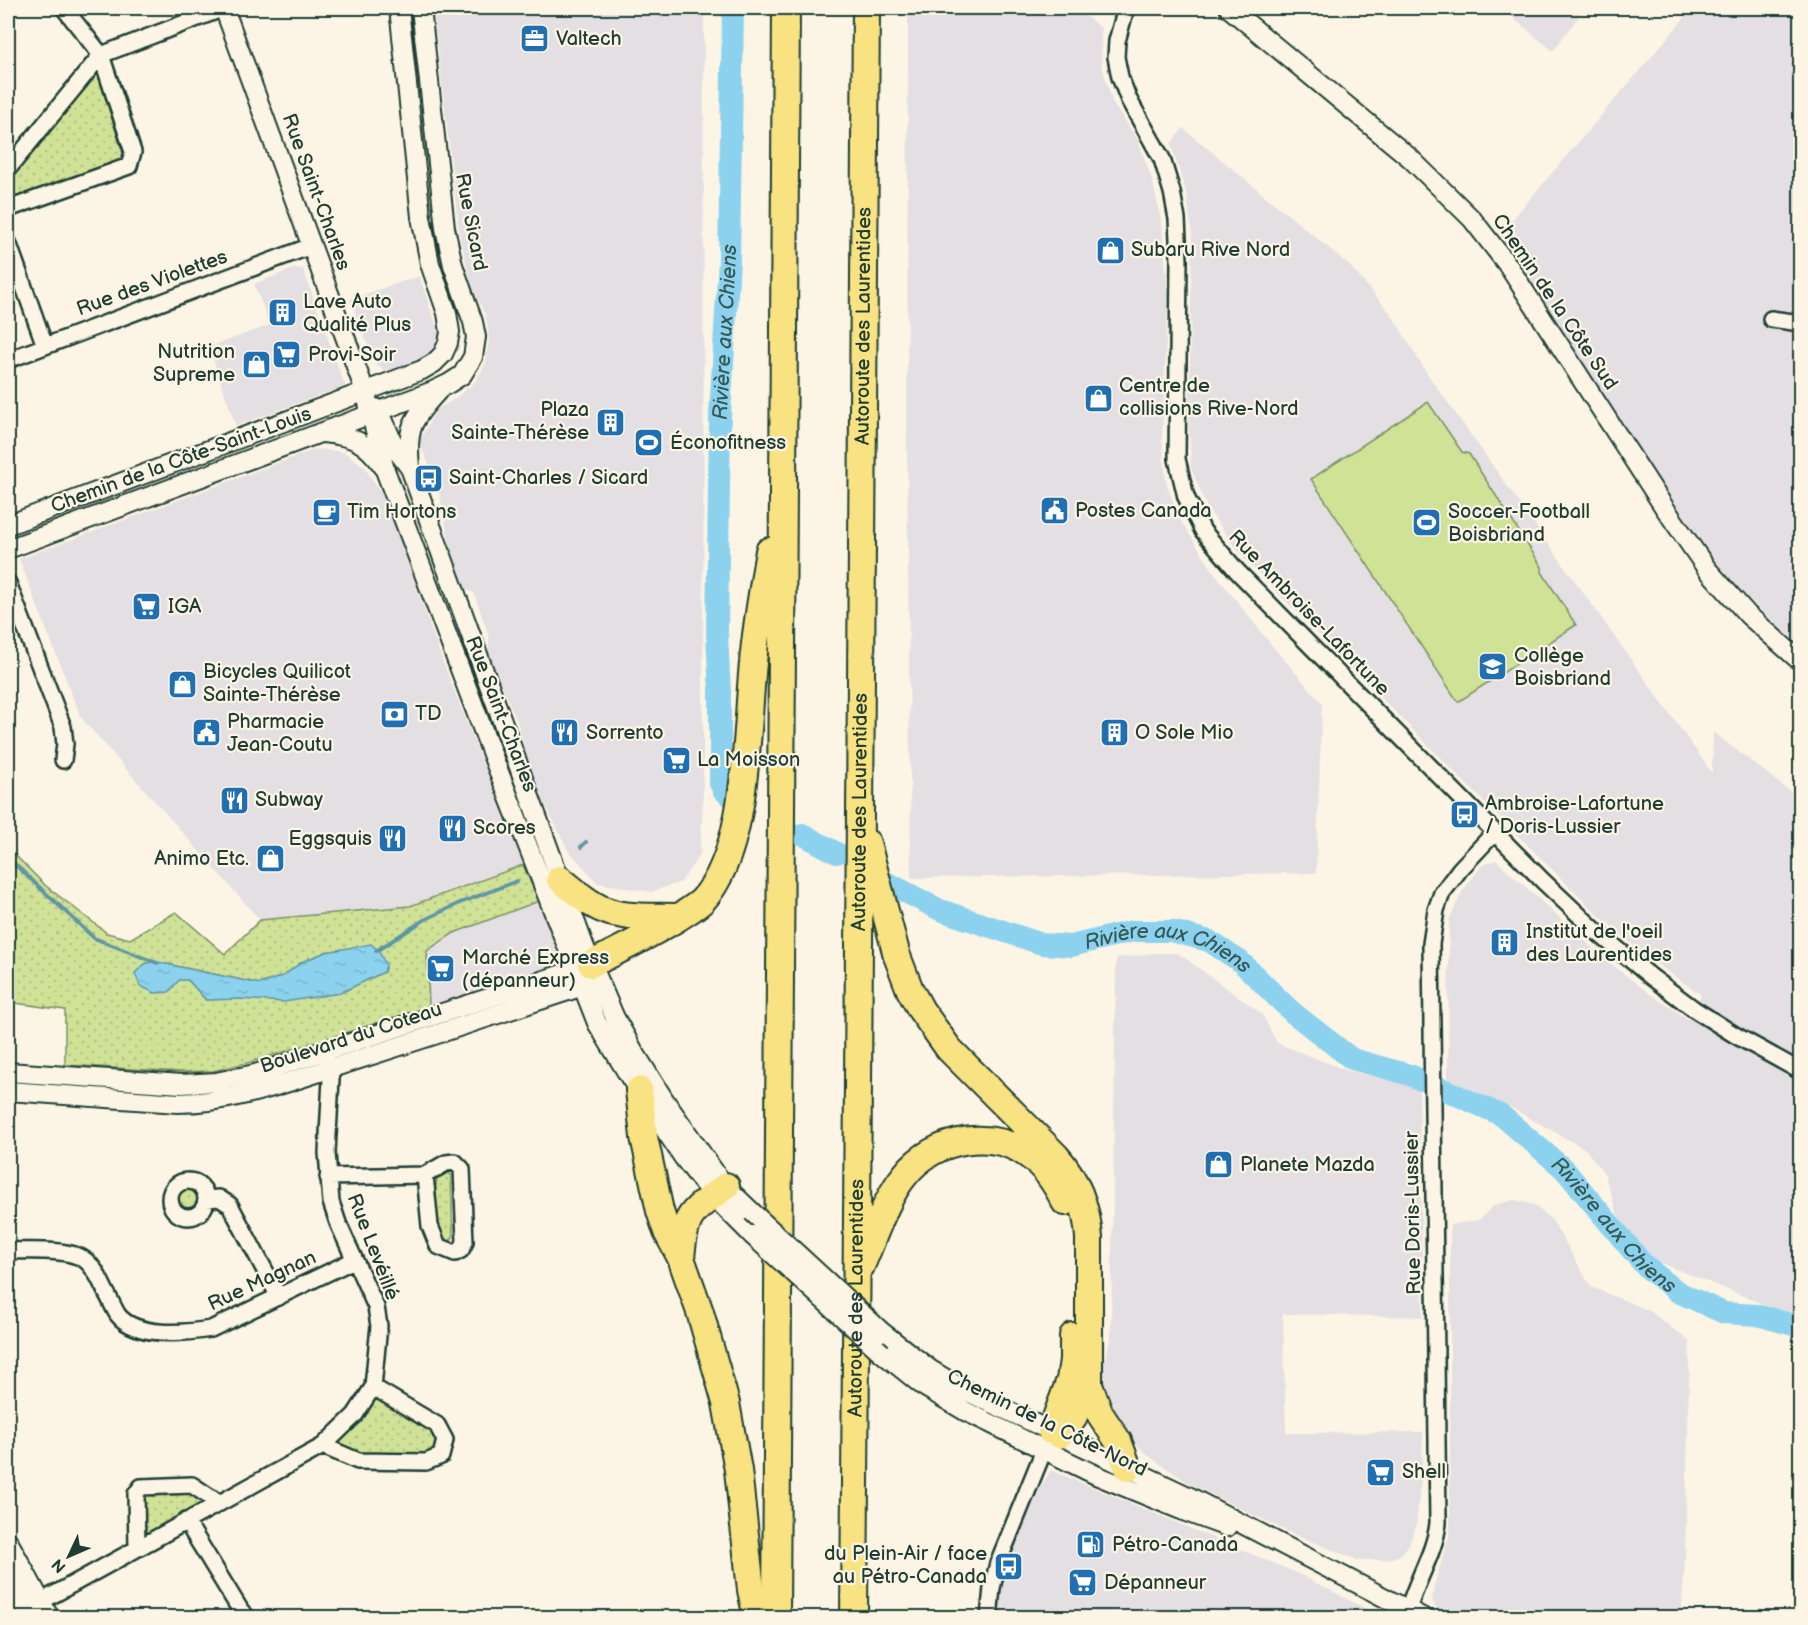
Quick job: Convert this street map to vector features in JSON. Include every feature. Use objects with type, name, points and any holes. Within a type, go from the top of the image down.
[{"type":"highway","points":[[776,1617],[786,8]]},
{"type":"highway","name":"Autoroute des Laurentides","points":[[854,1617],[866,8]]},
{"type":"highway","points":[[583,973],[649,936],[702,900],[716,880],[728,850],[737,819],[742,785],[753,662],[783,455]]},
{"type":"highway","points":[[859,816],[897,956],[917,1004],[949,1049],[1056,1156],[1070,1175],[1081,1196],[1089,1238],[1089,1384],[1100,1414],[1118,1441],[1128,1468]]},
{"type":"highway","points":[[560,879],[594,905],[605,910],[626,916],[678,917]]},
{"type":"highway","points":[[639,1090],[644,1137],[657,1199],[667,1232],[681,1258],[711,1344],[726,1403],[738,1470],[751,1590],[758,1617]]},
{"type":"highway","points":[[856,1275],[897,1186],[910,1169],[925,1156],[954,1143],[985,1139],[1009,1145],[1030,1156],[1047,1172],[1061,1193],[1073,1230],[1073,1360],[1068,1387],[1056,1414],[1052,1439]]},
{"type":"highway","points":[[681,1258],[683,1232],[687,1220],[719,1191]]},
{"type":"highway","points":[[1052,1439],[1072,1420],[1089,1384]]},
{"type":"street","points":[[8,209],[129,166],[133,153],[101,55],[64,8]]},
{"type":"street","points":[[8,169],[101,55],[224,8]]},
{"type":"street","name":"Rue Saint-Charles","points":[[224,8],[374,412],[395,448],[410,468],[560,879],[583,973],[602,1033],[683,1157],[719,1191]]},
{"type":"street","points":[[366,391],[428,367],[442,354],[450,338],[448,318],[432,274],[425,243],[399,8]]},
{"type":"street","name":"Rue Sicard","points":[[374,412],[459,378],[473,357],[476,337],[453,265],[448,241],[421,8]]},
{"type":"street","name":"Rue Ambroise-Lafortune","points":[[1126,8],[1117,41],[1116,57],[1120,78],[1129,100],[1162,159],[1177,219],[1179,271],[1177,448],[1180,479],[1189,505],[1211,541],[1237,571],[1586,922],[1650,976],[1709,1018],[1800,1071]]},
{"type":"street","name":"Chemin de la Côte Sud","points":[[1229,8],[1415,162],[1477,225],[1507,264],[1664,507],[1707,568],[1748,615],[1800,661]]},
{"type":"street","points":[[412,133],[434,132]]},
{"type":"street","points":[[8,242],[45,346]]},
{"type":"street","name":"Rue des Violettes","points":[[8,360],[311,246]]},
{"type":"street","points":[[1771,319],[1800,323]]},
{"type":"street","points":[[410,468],[408,445],[413,423],[421,409],[441,387]]},
{"type":"street","name":"Chemin de la Côte-Saint-Louis","points":[[8,525],[366,391]]},
{"type":"street","name":"Rue Saint-Charles","points":[[374,412],[385,470],[447,637],[583,973],[615,1018],[633,1050],[687,1132],[719,1191]]},
{"type":"street","name":"Chemin de la Côte-Saint-Louis","points":[[8,549],[374,412]]},
{"type":"street","points":[[318,433],[344,435],[359,441],[375,455],[385,470]]},
{"type":"street","points":[[146,473],[153,494]]},
{"type":"street","points":[[8,582],[63,727],[65,744],[63,760]]},
{"type":"street","points":[[440,618],[461,610]]},
{"type":"street","points":[[447,637],[468,629]]},
{"type":"street","name":"Rue Doris-Lussier","points":[[1406,1613],[1435,1538],[1438,1523],[1431,1049],[1432,931],[1438,901],[1447,885],[1495,832]]},
{"type":"street","name":"Boulevard du Coteau","points":[[8,1091],[178,1103],[248,1095],[327,1060],[583,973]]},
{"type":"street","name":"Boulevard du Coteau","points":[[8,1072],[195,1084],[327,1060]]},
{"type":"street","name":"Rue Levéillé","points":[[36,1612],[137,1548],[323,1446],[355,1415],[373,1387],[379,1326],[376,1307],[331,1202],[327,1153],[331,1079],[327,1060]]},
{"type":"street","points":[[328,1177],[425,1175],[446,1162],[455,1162],[462,1170],[465,1242],[461,1250],[455,1252],[438,1246],[430,1226],[425,1175]]},
{"type":"street","name":"Chemin de la Côte-Nord","points":[[719,1191],[752,1212],[882,1332],[919,1362],[953,1384],[1052,1439],[1096,1475],[1176,1508],[1284,1547]]},
{"type":"street","name":"Chemin de la Côte-Nord","points":[[719,1191],[752,1235],[882,1353],[913,1379],[944,1400],[1128,1468],[1192,1498],[1406,1613],[1424,1617]]},
{"type":"street","points":[[206,1199],[219,1198],[230,1205],[279,1298]]},
{"type":"street","name":"Rue Magnan","points":[[8,1251],[70,1253],[84,1259],[94,1268],[118,1316],[132,1326],[150,1331],[211,1329],[354,1260]]},
{"type":"street","points":[[323,1446],[358,1461],[426,1462],[441,1456],[445,1440],[436,1425],[373,1387]]},
{"type":"street","points":[[989,1617],[992,1588],[998,1563],[1052,1439]]},
{"type":"street","points":[[137,1548],[136,1494],[141,1487],[192,1485],[219,1503]]},
{"type":"street","points":[[186,1521],[241,1611],[248,1617]]},
{"type":"street","points":[[8,1541],[36,1612]]},
{"type":"street","points":[[8,1578],[36,1612]]},
{"type":"shaded area","points":[[433,8],[704,8],[703,803],[700,854],[681,882],[651,892],[598,883],[568,850],[544,802],[528,761],[518,724],[488,652],[489,637],[474,593],[466,589],[450,545],[438,486],[419,442],[436,410],[475,382],[486,363],[489,339],[486,317],[472,286],[460,238]]},
{"type":"shaded area","points":[[908,8],[1076,8],[1101,28],[1102,66],[1113,104],[1137,138],[1152,179],[1162,224],[1168,292],[1162,439],[1166,482],[1179,518],[1216,575],[1274,648],[1322,703],[1316,873],[911,878],[907,445]]},
{"type":"shaded area","points":[[1501,8],[1585,8],[1553,51]]},
{"type":"shaded area","points":[[1693,8],[1800,8],[1800,647],[1725,576],[1703,547],[1500,234]]},
{"type":"shaded area","points":[[1183,128],[1348,264],[1392,315],[1426,372],[1712,773],[1713,732],[1800,799],[1800,1319],[1651,1259],[1620,1222],[1604,1173],[1585,1149],[1510,1107],[1448,1079],[1449,920],[1462,892],[1482,865],[1496,860],[1605,959],[1650,994],[1688,1019],[1701,995],[1648,958],[1596,913],[1245,560],[1207,508],[1191,468],[1189,427],[1192,236],[1187,196],[1171,144]]},
{"type":"shaded area","points":[[295,268],[303,269],[345,386],[236,426],[209,347],[270,325],[254,284]]},
{"type":"shaded area","points":[[419,276],[439,333],[438,348],[431,356],[385,371],[375,364],[350,299]]},
{"type":"shaded area","points":[[316,449],[344,452],[364,466],[386,501],[441,657],[523,865],[410,906],[260,920],[81,718],[19,559]]},
{"type":"shaded area","points":[[539,901],[556,951],[552,966],[429,1007],[427,951],[454,933]]},
{"type":"shaded area","points":[[1155,953],[1178,953],[1262,1014],[1277,1043],[1343,1069],[1419,1088],[1423,1317],[1283,1314],[1286,1433],[1423,1432],[1416,1526],[1409,1545],[1399,1556],[1384,1560],[1357,1560],[1288,1532],[1187,1482],[1150,1457],[1118,1428],[1106,1399],[1100,1367],[1106,1357],[1111,1336],[1116,958]]},
{"type":"shaded area","points":[[1514,1200],[1534,1205],[1552,1220],[1591,1287],[1650,1311],[1690,1342],[1685,1560],[1681,1617],[1448,1617],[1439,1613],[1432,1601],[1434,1586],[1450,1533],[1450,1225],[1479,1220],[1494,1205]]},
{"type":"shaded area","points":[[1051,1470],[1297,1573],[1382,1617],[996,1618],[1003,1547]]},
{"type":"green space","points":[[97,72],[125,160],[8,203],[8,178]]},
{"type":"green space","name":"Soccer-Football Boisbriand","points":[[1428,402],[1462,452],[1469,454],[1542,567],[1542,572],[1576,625],[1458,702],[1311,479]]},
{"type":"green space","points":[[8,848],[46,886],[107,933],[130,939],[176,912],[225,954],[260,920],[410,906],[523,865],[539,901],[454,933],[427,951],[429,1007],[251,1062],[213,1071],[181,1072],[65,1065],[65,1010],[8,1002]],"holes":[[[371,945],[384,972],[340,993],[206,1000],[188,980],[179,980],[153,961],[260,984],[283,976],[302,962],[326,952]]]},
{"type":"green space","points":[[445,1171],[451,1175],[453,1237],[447,1245],[437,1226],[435,1203],[437,1179],[439,1174]]},
{"type":"green space","points":[[187,1185],[197,1189],[201,1199],[197,1209],[187,1213],[177,1209],[173,1199],[177,1189]]},
{"type":"green space","points":[[373,1392],[434,1427],[442,1440],[440,1454],[357,1459],[329,1446]]},
{"type":"green space","points":[[190,1487],[216,1502],[139,1545],[142,1490]]},
{"type":"water","points":[[371,944],[378,950],[386,965],[384,972],[340,993],[284,1002],[240,999],[206,1000],[188,980],[179,980],[169,992],[155,993],[140,986],[135,973],[152,961],[260,984],[283,976],[302,962],[326,952]]},
{"type":"waterway","name":"Rivière aux Chiens","points":[[730,796],[723,790],[720,783],[720,692],[717,634],[720,415],[729,260],[733,8]]},
{"type":"waterway","name":"Rivière aux Chiens","points":[[802,834],[837,853]]},
{"type":"waterway","points":[[581,847],[586,842]]},
{"type":"waterway","points":[[8,858],[94,938],[157,963]]},
{"type":"waterway","points":[[376,951],[424,920],[517,881]]},
{"type":"waterway","name":"Rivière aux Chiens","points":[[888,883],[940,910],[1042,944],[1071,946],[1133,931],[1171,931],[1209,941],[1241,962],[1292,1012],[1352,1059],[1421,1080]]},
{"type":"waterway","name":"Rivière aux Chiens","points":[[1441,1088],[1501,1115],[1564,1169],[1645,1266],[1678,1292],[1724,1313],[1757,1315],[1797,1326],[1800,1329]]},
{"type":"place","name":"Valtech","points":[[535,39]]},
{"type":"place","name":"Subaru Rive Nord","points":[[1110,250]]},
{"type":"place","name":"Lave Auto Qualité Plus","points":[[282,313]]},
{"type":"place","name":"Provi-Soir","points":[[287,355]]},
{"type":"place","name":"Nutrition Supreme","points":[[256,364]]},
{"type":"place","name":"Centre de collisions Rive-Nord","points":[[1098,398]]},
{"type":"place","name":"Plaza Sainte-Thérèse","points":[[610,422]]},
{"type":"place","name":"Éconofitness","points":[[649,443]]},
{"type":"place","name":"Saint-Charles / Sicard","points":[[428,478]]},
{"type":"place","name":"Postes Canada","points":[[1054,511]]},
{"type":"place","name":"Tim Hortons","points":[[326,512]]},
{"type":"place","name":"Soccer-Football Boisbriand","points":[[1427,523]]},
{"type":"place","name":"IGA","points":[[147,607]]},
{"type":"place","name":"Collège Boisbriand","points":[[1493,667]]},
{"type":"place","name":"Bicycles Quilicot Sainte-Thérèse","points":[[182,684]]},
{"type":"place","name":"TD","points":[[394,714]]},
{"type":"place","name":"Pharmacie Jean-Coutu","points":[[206,733]]},
{"type":"place","name":"Sorrento","points":[[565,733]]},
{"type":"place","name":"O Sole Mio","points":[[1114,733]]},
{"type":"place","name":"La Moisson","points":[[676,760]]},
{"type":"place","name":"Subway","points":[[234,800]]},
{"type":"place","name":"Ambroise-Lafortune / Doris-Lussier","points":[[1464,815]]},
{"type":"place","name":"Scores","points":[[452,828]]},
{"type":"place","name":"Eggsquis","points":[[393,839]]},
{"type":"place","name":"Animo Etc.","points":[[270,859]]},
{"type":"place","name":"Institut de l'oeil des Laurentides","points":[[1505,943]]},
{"type":"place","name":"Marché Express (dépanneur)","points":[[441,969]]},
{"type":"place","name":"Planete Mazda","points":[[1219,1165]]},
{"type":"place","name":"Shell","points":[[1381,1472]]},
{"type":"place","name":"Pétro-Canada","points":[[1091,1545]]},
{"type":"place","name":"du Plein-Air / face au Pétro-Canada","points":[[1008,1566]]},
{"type":"place","name":"Dépanneur","points":[[1083,1583]]}]
